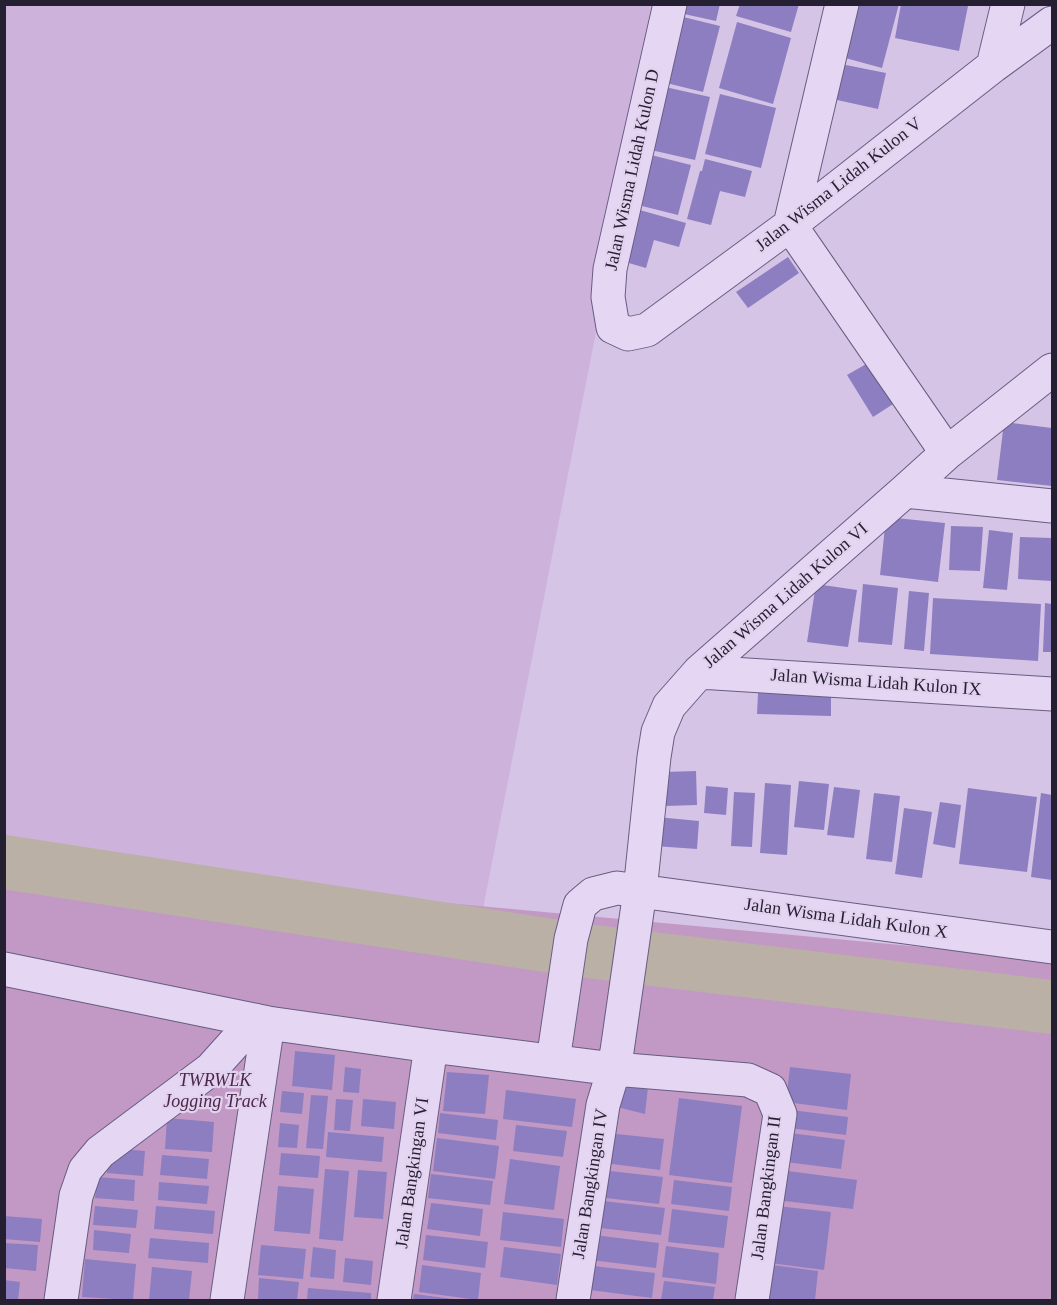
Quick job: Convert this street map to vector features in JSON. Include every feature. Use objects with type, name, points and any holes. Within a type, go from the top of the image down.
[{"type":"street","name":"Jalan Wisma Lidah Kulon D","points":[[620,332],[613,327],[609,311],[610,269],[670,4]]},
{"type":"street","points":[[842,4],[789,225],[947,453]]},
{"type":"street","points":[[993,66],[1008,4]]},
{"type":"street","name":"Jalan Wisma Lidah Kulon V","points":[[620,332],[628,334],[647,330],[789,225],[993,66],[1053,23]]},
{"type":"street","name":"Jalan Wisma Lidah Kulon VI","points":[[631,950],[628,890],[658,732],[669,706],[699,672],[947,453],[1053,370]]},
{"type":"street","points":[[906,491],[1053,506]]},
{"type":"street","name":"Jalan Wisma Lidah Kulon IX","points":[[699,672],[1053,694]]},
{"type":"street","points":[[553,1061],[571,939],[580,905],[593,894],[628,890]]},
{"type":"street","name":"Jalan Wisma Lidah Kulon X","points":[[628,890],[1053,947]]},
{"type":"street","name":"Jalan Bangkingan IV","points":[[573,1300],[603,1105],[614,1069],[631,950]]},
{"type":"street","name":"Jalan Bangkingan II","points":[[4,969],[262,1021],[431,1046],[614,1069],[748,1080],[770,1090],[780,1114],[752,1300]]},
{"type":"street","points":[[61,1300],[76,1196],[85,1170],[100,1152],[211,1069],[262,1021]]},
{"type":"street","points":[[227,1300],[262,1021]]},
{"type":"street","name":"Jalan Bangkingan VI","points":[[394,1300],[431,1046]]},
{"type":"shaded area","points":[[4,5],[660,5],[480,924],[5,848]]},
{"type":"green space","name":"TWRWLK Jogging Track","points":[[4,862],[1052,959],[1052,1300],[5,1300]]},
{"type":"building","points":[[676,4],[720,4],[716,21],[675,12]]},
{"type":"building","points":[[740,4],[799,4],[791,32],[736,16]]},
{"type":"building","points":[[851,4],[899,4],[882,68],[838,56]]},
{"type":"building","points":[[901,4],[968,6],[959,51],[895,38]]},
{"type":"building","points":[[671,14],[720,26],[703,92],[654,80]]},
{"type":"building","points":[[737,22],[791,38],[773,104],[719,88]]},
{"type":"building","points":[[836,63],[886,73],[878,109],[828,98]]},
{"type":"building","points":[[656,85],[710,97],[695,160],[642,148]]},
{"type":"building","points":[[720,94],[776,108],[761,168],[705,154]]},
{"type":"building","points":[[643,153],[691,165],[678,215],[630,203]]},
{"type":"building","points":[[705,159],[752,171],[745,197],[720,191],[711,225],[687,219]]},
{"type":"building","points":[[629,207],[686,223],[679,247],[654,240],[646,268],[615,259]]},
{"type":"building","points":[[788,257],[799,273],[748,308],[736,292]]},
{"type":"building","points":[[875,359],[901,399],[873,417],[847,375]]},
{"type":"building","points":[[1004,422],[1052,428],[1052,486],[997,480]]},
{"type":"building","points":[[886,517],[945,523],[938,582],[880,575]]},
{"type":"building","points":[[951,526],[983,527],[980,571],[949,570]]},
{"type":"building","points":[[989,530],[1013,533],[1007,590],[983,588]]},
{"type":"building","points":[[1020,537],[1052,538],[1052,581],[1018,579]]},
{"type":"building","points":[[816,584],[857,590],[848,647],[807,642]]},
{"type":"building","points":[[863,584],[898,588],[892,645],[858,642]]},
{"type":"building","points":[[909,591],[929,593],[924,651],[904,649]]},
{"type":"building","points":[[933,598],[1041,604],[1038,661],[930,654]]},
{"type":"building","points":[[1045,603],[1052,604],[1052,652],[1043,652]]},
{"type":"building","points":[[758,693],[831,695],[831,716],[757,714]]},
{"type":"building","points":[[696,771],[697,805],[665,806],[664,772]]},
{"type":"building","points":[[799,781],[829,784],[824,830],[794,827]]},
{"type":"building","points":[[765,783],[791,785],[787,855],[760,853]]},
{"type":"building","points":[[706,786],[728,788],[726,815],[704,813]]},
{"type":"building","points":[[834,787],[860,790],[854,838],[827,835]]},
{"type":"building","points":[[968,788],[1037,797],[1027,872],[959,864]]},
{"type":"building","points":[[734,792],[755,793],[752,847],[731,846]]},
{"type":"building","points":[[874,793],[900,796],[892,862],[866,859]]},
{"type":"building","points":[[1041,793],[1052,795],[1052,880],[1031,877]]},
{"type":"building","points":[[940,802],[961,805],[955,848],[933,844]]},
{"type":"building","points":[[904,808],[932,812],[922,878],[895,874]]},
{"type":"building","points":[[657,817],[699,821],[697,849],[654,846]]},
{"type":"building","points":[[295,1051],[335,1055],[332,1090],[292,1086]]},
{"type":"building","points":[[345,1067],[361,1069],[359,1093],[343,1092]]},
{"type":"building","points":[[790,1067],[851,1074],[847,1110],[786,1102]]},
{"type":"building","points":[[447,1072],[489,1075],[485,1114],[443,1111]]},
{"type":"building","points":[[616,1083],[648,1087],[645,1114],[609,1105]]},
{"type":"building","points":[[506,1090],[576,1099],[572,1127],[503,1119]]},
{"type":"building","points":[[282,1091],[304,1093],[302,1114],[280,1112]]},
{"type":"building","points":[[311,1095],[328,1096],[323,1149],[306,1148]]},
{"type":"building","points":[[679,1098],[742,1106],[732,1183],[669,1175]]},
{"type":"building","points":[[336,1099],[353,1100],[350,1131],[334,1130]]},
{"type":"building","points":[[363,1099],[396,1102],[394,1129],[361,1126]]},
{"type":"building","points":[[791,1110],[848,1117],[846,1135],[789,1128]]},
{"type":"building","points":[[440,1113],[498,1120],[496,1140],[438,1133]]},
{"type":"building","points":[[167,1118],[214,1122],[212,1152],[165,1149]]},
{"type":"building","points":[[280,1123],[299,1125],[297,1148],[278,1147]]},
{"type":"building","points":[[516,1125],[567,1131],[563,1157],[513,1151]]},
{"type":"building","points":[[328,1132],[384,1137],[382,1162],[326,1157]]},
{"type":"building","points":[[782,1132],[845,1140],[841,1169],[778,1161]]},
{"type":"building","points":[[607,1133],[664,1139],[660,1170],[604,1163]]},
{"type":"building","points":[[437,1138],[499,1146],[495,1179],[433,1171]]},
{"type":"building","points":[[109,1148],[145,1151],[143,1176],[107,1173]]},
{"type":"building","points":[[281,1153],[320,1156],[318,1178],[279,1175]]},
{"type":"building","points":[[162,1155],[209,1159],[207,1179],[160,1175]]},
{"type":"building","points":[[510,1159],[560,1166],[554,1210],[504,1204]]},
{"type":"building","points":[[325,1169],[349,1171],[343,1241],[319,1239]]},
{"type":"building","points":[[358,1170],[387,1172],[383,1219],[354,1217]]},
{"type":"building","points":[[601,1170],[663,1177],[659,1204],[597,1197]]},
{"type":"building","points":[[780,1170],[857,1180],[853,1209],[776,1200]]},
{"type":"building","points":[[431,1174],[493,1181],[490,1205],[428,1198]]},
{"type":"building","points":[[97,1177],[135,1180],[134,1201],[95,1198]]},
{"type":"building","points":[[674,1180],[732,1187],[729,1211],[671,1204]]},
{"type":"building","points":[[159,1182],[209,1186],[207,1204],[158,1200]]},
{"type":"building","points":[[278,1186],[314,1189],[310,1234],[274,1231]]},
{"type":"building","points":[[603,1201],[665,1208],[661,1235],[600,1228]]},
{"type":"building","points":[[431,1203],[483,1209],[480,1236],[427,1229]]},
{"type":"building","points":[[95,1206],[138,1210],[136,1228],[93,1225]]},
{"type":"building","points":[[156,1206],[215,1211],[213,1234],[154,1229]]},
{"type":"building","points":[[777,1206],[831,1212],[824,1270],[770,1263]]},
{"type":"building","points":[[672,1209],[728,1216],[724,1248],[668,1242]]},
{"type":"building","points":[[503,1212],[564,1219],[561,1247],[500,1240]]},
{"type":"building","points":[[4,1216],[42,1219],[40,1242],[4,1239]]},
{"type":"building","points":[[94,1230],[131,1234],[129,1253],[93,1250]]},
{"type":"building","points":[[426,1235],[488,1242],[485,1268],[423,1260]]},
{"type":"building","points":[[594,1235],[659,1243],[656,1268],[591,1260]]},
{"type":"building","points":[[150,1238],[209,1243],[208,1263],[148,1258]]},
{"type":"building","points":[[4,1243],[38,1245],[36,1271],[4,1268]]},
{"type":"building","points":[[261,1245],[306,1249],[303,1279],[258,1275]]},
{"type":"building","points":[[666,1246],[719,1253],[716,1284],[662,1277]]},
{"type":"building","points":[[313,1247],[336,1250],[334,1279],[310,1277]]},
{"type":"building","points":[[504,1247],[561,1254],[557,1285],[500,1277]]},
{"type":"building","points":[[345,1258],[373,1261],[371,1285],[343,1282]]},
{"type":"building","points":[[85,1259],[136,1264],[133,1300],[82,1297]]},
{"type":"building","points":[[765,1264],[818,1271],[815,1300],[764,1300]]},
{"type":"building","points":[[422,1265],[481,1273],[478,1300],[419,1292]]},
{"type":"building","points":[[593,1266],[655,1273],[652,1298],[590,1290]]},
{"type":"building","points":[[152,1267],[192,1271],[189,1300],[149,1300]]},
{"type":"building","points":[[259,1278],[299,1282],[297,1300],[258,1299]]},
{"type":"building","points":[[4,1280],[20,1282],[18,1300],[4,1300]]},
{"type":"building","points":[[664,1281],[715,1287],[713,1300],[661,1300]]},
{"type":"building","points":[[308,1288],[371,1293],[371,1300],[307,1300]]},
{"type":"building","points":[[414,1294],[453,1299],[453,1300],[413,1300]]},
{"type":"waterway","points":[[4,862],[578,950],[1052,1007]]}]
